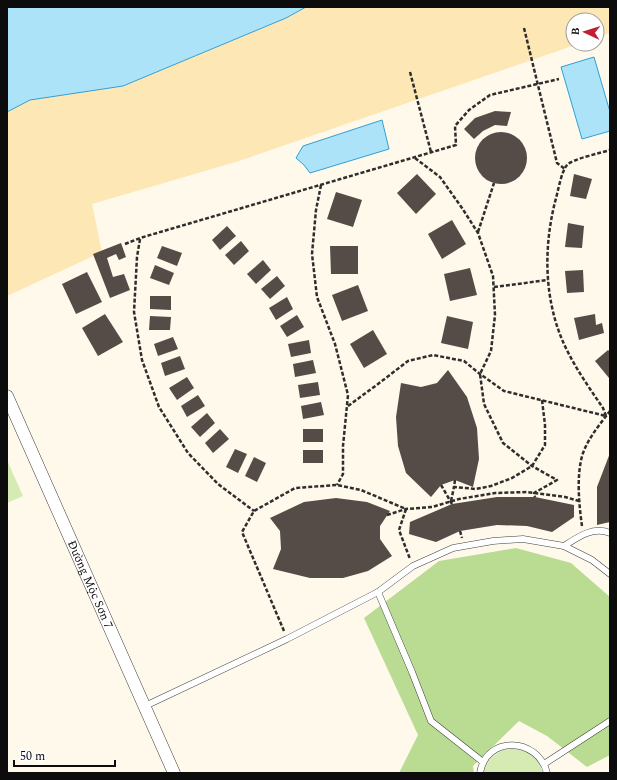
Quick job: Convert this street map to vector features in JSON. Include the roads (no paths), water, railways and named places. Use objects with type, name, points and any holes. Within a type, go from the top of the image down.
[{"type":"street","name":"Đường Mộc Sơn 7","points":[[7,396],[174,773]]},
{"type":"lane","points":[[564,546],[583,534],[602,530],[610,533]]},
{"type":"lane","points":[[144,706],[287,638],[378,592],[413,566],[453,548],[493,540],[523,539],[564,546],[592,560],[610,574]]},
{"type":"lane","points":[[378,592],[431,721],[484,762]]},
{"type":"lane","points":[[544,764],[610,721]]},
{"type":"lane","points":[[480,773],[488,756],[495,750],[510,745],[526,747],[540,757],[547,773]]},
{"type":"water","points":[[7,7],[306,7],[286,18],[123,86],[30,100],[7,112]]},
{"type":"water","points":[[594,57],[610,112],[610,131],[582,139],[561,67]]},
{"type":"water","points":[[382,120],[389,149],[310,173],[296,158],[303,146]]}]
